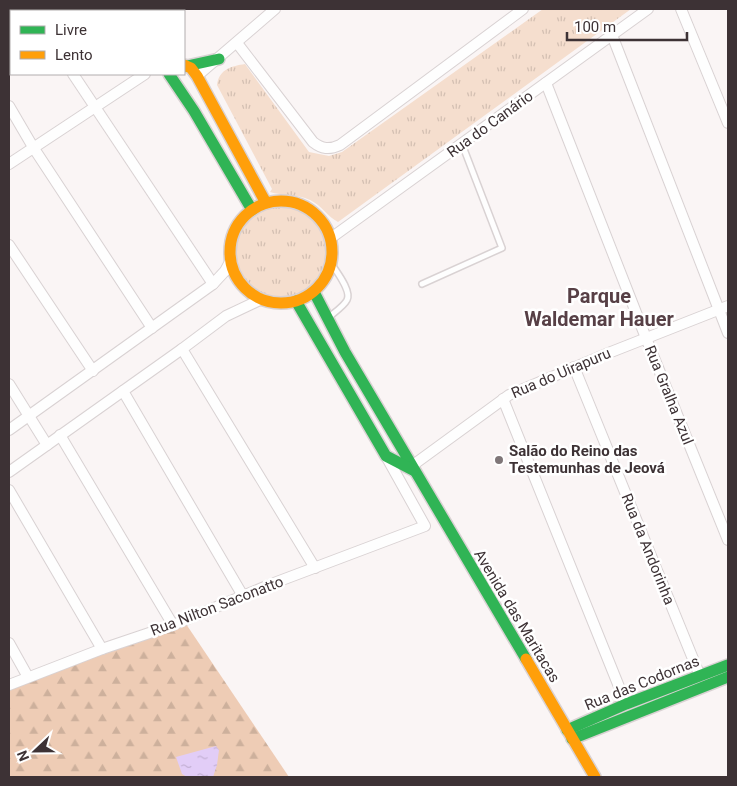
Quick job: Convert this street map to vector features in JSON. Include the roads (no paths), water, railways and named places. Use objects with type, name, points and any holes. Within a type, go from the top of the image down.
[{"type":"street","points":[[194,111],[200,81],[222,56],[275,9]]},
{"type":"street","points":[[237,43],[310,139],[320,147],[332,148],[340,145],[523,9]]},
{"type":"street","name":"Rua do Canário","points":[[331,238],[648,9]]},
{"type":"street","points":[[681,9],[728,124]]},
{"type":"street","points":[[612,35],[723,308],[728,333]]},
{"type":"street","points":[[186,66],[222,56]]},
{"type":"street","points":[[186,66],[191,68],[200,81],[266,203]]},
{"type":"street","points":[[74,75],[213,284]]},
{"type":"street","points":[[9,164],[143,75]]},
{"type":"street","points":[[170,75],[194,111],[252,210]]},
{"type":"street","name":"Rua Gralha Azul","points":[[546,83],[728,540]]},
{"type":"street","points":[[9,106],[33,147],[152,328]]},
{"type":"street","points":[[277,200],[300,204],[319,217],[331,238],[331,263],[325,279],[314,292],[296,301],[273,302],[262,299],[250,293],[241,284],[234,272],[230,247],[238,224],[252,210],[266,203],[277,200]]},
{"type":"street","points":[[9,245],[93,370]]},
{"type":"street","points":[[9,430],[213,284],[225,271],[231,260]]},
{"type":"street","name":"Avenida das Maritacas","points":[[314,292],[348,359],[411,468],[595,777]]},
{"type":"street","points":[[9,472],[226,316],[262,299]]},
{"type":"street","points":[[296,301],[386,456],[411,468]]},
{"type":"street","name":"Rua do Uirapuru","points":[[411,468],[509,395],[723,308]]},
{"type":"street","points":[[182,349],[315,568]]},
{"type":"street","points":[[334,367],[348,359]]},
{"type":"street","name":"Rua da Andorinha","points":[[574,367],[700,676]]},
{"type":"street","points":[[9,384],[47,444]]},
{"type":"street","points":[[123,391],[243,596]]},
{"type":"street","points":[[503,399],[626,704]]},
{"type":"street","points":[[60,435],[173,625]]},
{"type":"street","name":"Rua Nilton Saconatto","points":[[9,685],[102,649],[173,625],[425,526],[386,456]]},
{"type":"street","points":[[9,490],[102,649]]},
{"type":"street","points":[[9,643],[28,677]]},
{"type":"street","name":"Rua das Codornas","points":[[570,734],[626,704],[728,665]]},
{"type":"street","name":"Rua das Codornas","points":[[570,734],[682,697],[728,678]]},
{"type":"street","points":[[677,684],[682,697]]},
{"type":"lane","points":[[422,284],[502,248],[462,144]]},
{"type":"lane","points":[[327,319],[347,300],[349,295],[348,289],[331,263]]},
{"type":"water","points":[[216,746],[219,750],[213,777],[187,777],[182,774],[176,757]]},
{"type":"place","name":"Salão do Reino das Testemunhas de Jeová","points":[[499,460]]},
{"type":"district","name":"Parque Waldemar Hauer","points":[[599,308]]}]
